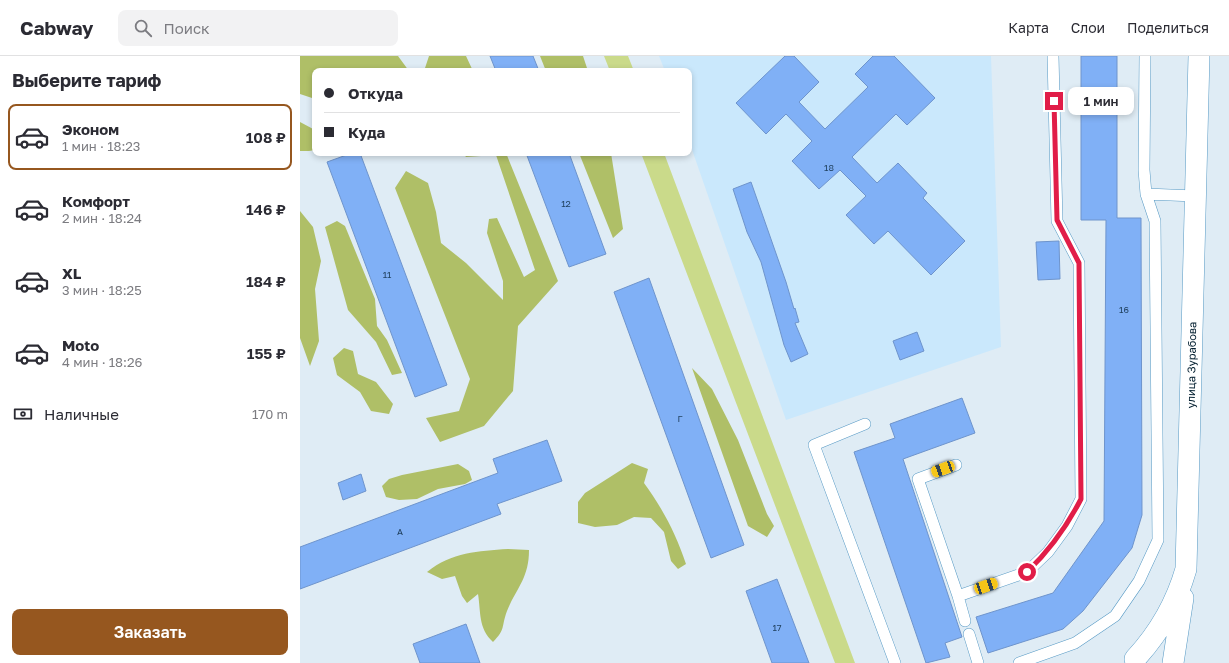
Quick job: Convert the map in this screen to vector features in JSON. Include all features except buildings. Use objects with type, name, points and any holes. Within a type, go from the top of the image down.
[{"type":"street","name":"улица Зурабова","points":[[1132,661],[1158,632],[1177,597],[1186,570],[1199,56]]},
{"type":"street","points":[[1173,663],[1186,570]]},
{"type":"street","points":[[1132,661],[1150,657],[1162,663]]},
{"type":"lane","points":[[958,596],[1027,572],[1053,545],[1067,526],[1081,499],[1079,263],[1057,220],[1053,56]]},
{"type":"lane","points":[[1019,663],[1074,643],[1115,616],[1139,581],[1158,540],[1155,221],[1146,194],[1144,170],[1145,56]]},
{"type":"lane","points":[[1146,194],[1195,196]]},
{"type":"lane","points":[[865,424],[814,445],[895,663]]},
{"type":"lane","points":[[956,465],[918,479],[958,596],[965,621]]},
{"type":"lane","points":[[969,634],[978,663]]},
{"type":"shaded area","points":[[659,56],[991,56],[1001,347],[786,420],[692,150],[692,68],[664,68]]},
{"type":"green space","points":[[300,56],[398,56],[407,68],[312,68],[312,98],[300,94]]},
{"type":"green space","points":[[429,56],[466,56],[472,68],[425,68]]},
{"type":"green space","points":[[540,56],[583,56],[587,68],[545,68]]},
{"type":"green space","points":[[604,56],[628,56],[633,68],[609,68]]},
{"type":"green space","points":[[300,122],[312,128],[312,150],[300,151]]},
{"type":"green space","points":[[496,156],[507,156],[558,281],[518,326],[513,391],[484,426],[440,442],[426,418],[459,411],[470,379],[395,188],[406,171],[428,183],[436,212],[441,243],[466,263],[503,300],[503,281],[487,233],[489,219],[497,218],[524,277],[535,270]]},
{"type":"green space","points":[[580,156],[611,156],[623,229],[613,238]]},
{"type":"green space","points":[[642,156],[665,156],[855,663],[835,663]]},
{"type":"green space","points":[[300,211],[313,227],[321,261],[315,289],[319,341],[310,366],[300,338]]},
{"type":"green space","points":[[337,221],[345,226],[375,299],[377,326],[387,340],[402,373],[392,375],[376,342],[348,310],[325,227]]},
{"type":"green space","points":[[344,348],[353,351],[358,374],[376,382],[393,404],[389,414],[371,411],[360,392],[337,375],[333,358]]},
{"type":"green space","points":[[692,368],[712,389],[738,440],[767,514],[774,526],[767,537],[748,526]]},
{"type":"green space","points":[[632,463],[648,469],[644,483],[668,522],[678,542],[686,564],[678,569],[671,561],[664,532],[651,518],[634,517],[617,525],[595,527],[578,523],[578,502],[585,493]]},
{"type":"green space","points":[[458,464],[469,471],[472,480],[465,484],[438,489],[417,499],[399,500],[386,497],[382,486],[389,479]]},
{"type":"green space","points":[[508,549],[529,550],[527,568],[522,582],[507,611],[502,631],[493,642],[488,637],[482,625],[478,594],[467,603],[462,596],[455,576],[442,579],[427,572],[436,565],[456,556],[476,552]]},
{"type":"route","points":[[1027,572],[1048,552],[1067,526],[1081,499],[1079,263],[1057,220],[1054,101]]}]
